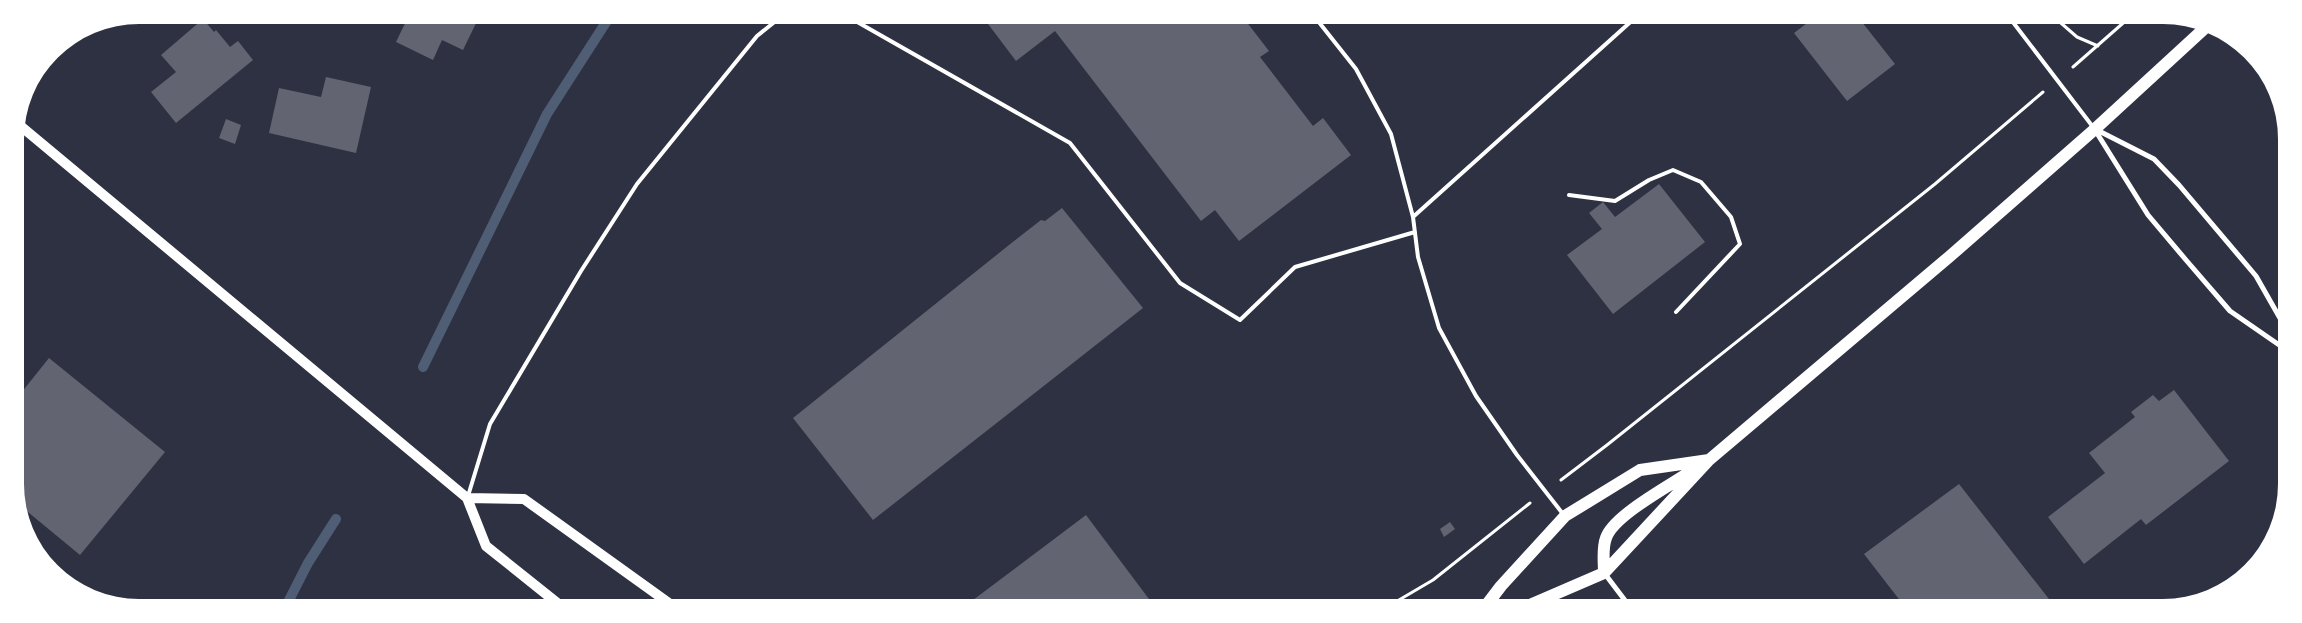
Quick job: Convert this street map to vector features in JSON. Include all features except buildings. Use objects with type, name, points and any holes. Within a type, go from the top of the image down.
[{"type":"main road","points":[[1604,573],[1605,540],[1610,528],[1622,517],[1708,460],[1949,257],[2095,129],[2202,31]]},
{"type":"main road","points":[[24,129],[467,498],[486,546],[552,599]]},
{"type":"main road","points":[[1491,599],[1565,516],[1640,470],[1708,460]]},
{"type":"main road","points":[[1544,599],[1604,573],[1708,460]]},
{"type":"main road","points":[[467,498],[524,499],[663,599]]},
{"type":"street","points":[[2095,129],[2154,159],[2179,185],[2256,276],[2278,315]]},
{"type":"street","points":[[2095,129],[2148,215],[2186,260],[2230,311],[2278,344]]},
{"type":"street","points":[[1604,573],[1624,599]]},
{"type":"lane","points":[[467,498],[490,424],[581,271],[638,184],[757,36],[772,24]]},
{"type":"lane","points":[[860,24],[1070,143],[1180,283],[1240,320],[1295,267],[1415,232]]},
{"type":"lane","points":[[1320,24],[1356,69],[1392,134],[1413,217],[1418,256],[1439,328],[1476,396],[1517,455],[1565,516]]},
{"type":"lane","points":[[1413,217],[1628,24]]},
{"type":"lane","points":[[2014,24],[2095,129]]},
{"type":"lane","points":[[1569,195],[1615,201],[1649,180],[1673,170],[1701,182],[1731,217],[1740,244],[1676,312]]},
{"type":"path","points":[[2062,24],[2077,37],[2098,46],[2122,24]]},
{"type":"path","points":[[1584,462],[1927,190],[2016,114]]},
{"type":"path","points":[[1401,599],[1434,580],[1511,517]]},
{"type":"waterway","points":[[423,367],[547,114],[605,24]]},
{"type":"waterway","points":[[290,599],[308,563],[336,519]]}]
